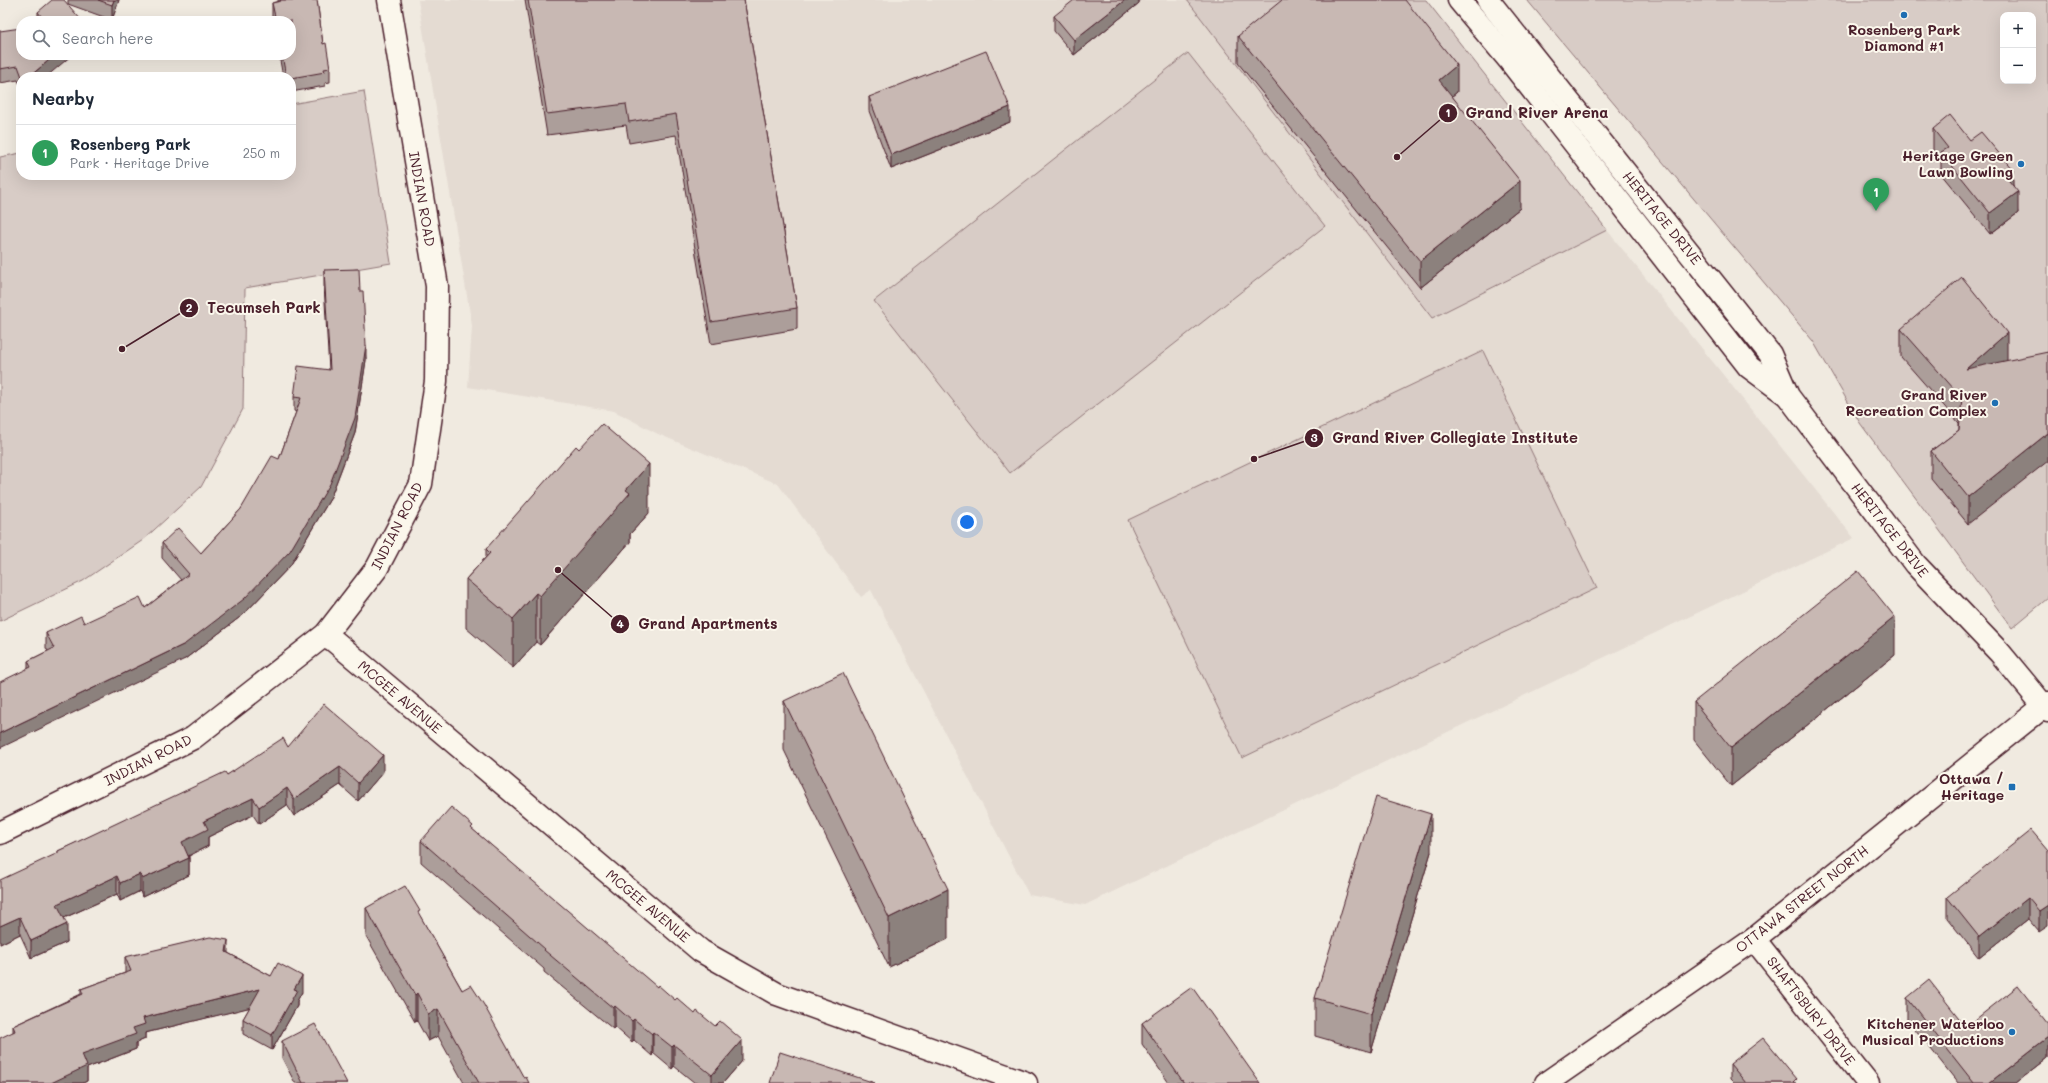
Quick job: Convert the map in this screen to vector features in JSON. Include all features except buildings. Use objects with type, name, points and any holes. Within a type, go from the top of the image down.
[{"type":"street","name":"INDIAN ROAD","points":[[0,833],[193,738],[326,634],[377,568],[421,484],[436,380],[437,286],[389,0]]},
{"type":"street","name":"HERITAGE DRIVE","points":[[1459,0],[1510,61],[1749,367],[1788,396]]},
{"type":"street","name":"HERITAGE DRIVE","points":[[1488,0],[1770,354],[1788,396],[1915,564],[2000,653],[2047,706]]},
{"type":"street","points":[[1510,61],[1525,46]]},
{"type":"street","name":"MCGEE AVENUE","points":[[326,634],[700,951],[777,994],[1026,1083]]},
{"type":"street","name":"OTTAWA STREET NORTH","points":[[1546,1083],[1754,939],[2047,706]]},
{"type":"street","name":"SHAFTSBURY DRIVE","points":[[1754,939],[1868,1083]]},
{"type":"shaded area","points":[[418,0],[1187,0],[1432,318],[1607,230],[1854,538],[1085,905],[1029,895],[871,590],[861,597],[778,484],[658,434],[614,411],[468,387],[472,326]]},
{"type":"shaded area","points":[[1187,0],[1426,0],[1607,230],[1432,318]]},
{"type":"shaded area","points":[[1527,0],[2048,0],[2048,598],[2012,628],[1860,423],[1813,341]]},
{"type":"shaded area","points":[[1188,53],[1325,226],[1010,473],[874,301]]},
{"type":"shaded area","points":[[364,91],[391,263],[245,288],[243,409],[201,487],[143,540],[83,581],[0,621],[0,157],[16,154],[16,180],[296,180],[296,103]]},
{"type":"shaded area","points":[[1483,351],[1597,588],[1242,758],[1128,520]]},
{"type":"place","name":"Rosenberg Park Diamond #1","points":[[1904,15]]},
{"type":"place","name":"Grand River Arena","points":[[1397,157]]},
{"type":"place","name":"Heritage Green Lawn Bowling","points":[[2021,164]]},
{"type":"place","name":"Rosenberg Park","points":[[1876,211]]},
{"type":"place","name":"Tecumseh Park","points":[[122,349]]},
{"type":"place","name":"Grand River Recreation Complex","points":[[1995,403]]},
{"type":"place","name":"Grand River Collegiate Institute","points":[[1254,459]]},
{"type":"place","name":"Grand Apartments","points":[[558,570]]},
{"type":"place","name":"Ottawa / Heritage","points":[[2012,787]]},
{"type":"place","name":"Kitchener Waterloo Musical Productions","points":[[2012,1032]]}]
